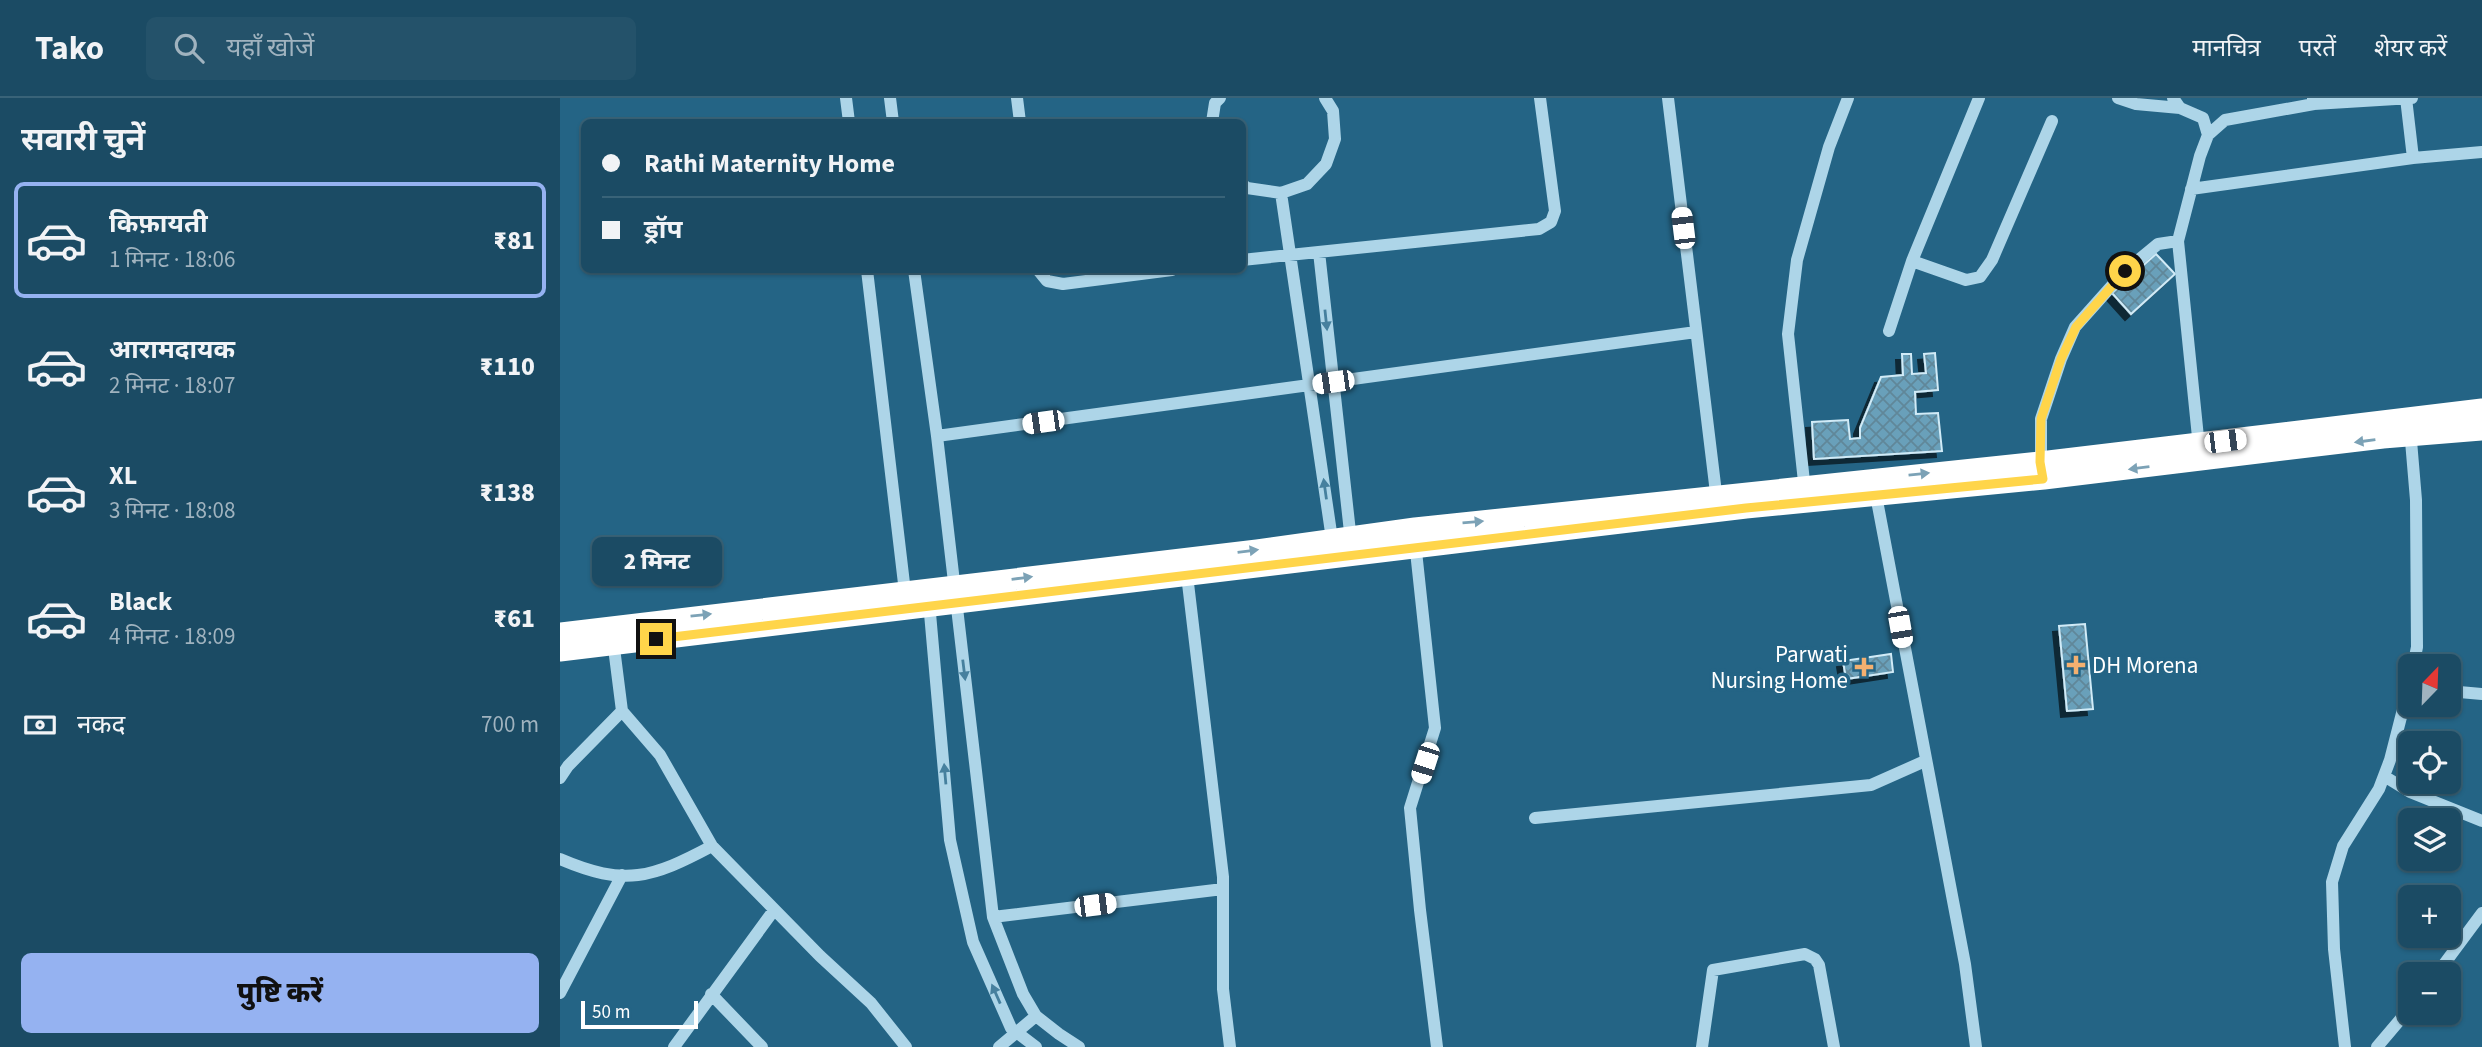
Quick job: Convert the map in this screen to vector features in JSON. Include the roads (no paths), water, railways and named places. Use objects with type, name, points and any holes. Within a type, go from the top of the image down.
[{"type":"highway","points":[[560,633],[613,635],[1415,537],[2200,453],[2410,427],[2482,410]]},
{"type":"highway","points":[[2410,427],[2482,430]]},
{"type":"highway","points":[[955,594],[1187,575],[1343,547]]},
{"type":"highway","points":[[560,651],[613,635],[905,592],[929,597]]},
{"type":"street","points":[[846,98],[849,119]]},
{"type":"street","points":[[890,98],[893,119]]},
{"type":"street","points":[[1017,98],[1020,119]]},
{"type":"street","points":[[1212,119],[1215,103],[1220,98]]},
{"type":"street","points":[[1246,187],[1281,193],[1307,184],[1326,164],[1335,139],[1333,111],[1325,98]]},
{"type":"street","points":[[1246,260],[1539,229],[1551,222],[1555,211],[1540,98]]},
{"type":"street","points":[[1668,98],[1717,504]]},
{"type":"street","points":[[1805,494],[1788,334],[1797,260],[1829,147],[1848,98]]},
{"type":"street","points":[[1889,331],[1912,261],[1979,98]]},
{"type":"street","points":[[2118,98],[2136,104],[2177,103],[2203,118],[2225,120],[2313,101],[2412,98]]},
{"type":"street","points":[[2406,98],[2413,158]]},
{"type":"street","points":[[2203,118],[2208,135]]},
{"type":"street","points":[[2200,453],[2178,241],[2208,135],[2225,120]]},
{"type":"street","points":[[1912,261],[1966,280],[1980,277],[1992,260],[2052,121]]},
{"type":"street","points":[[2191,189],[2413,158],[2482,152]]},
{"type":"street","points":[[1281,193],[1311,384],[1343,547]]},
{"type":"street","points":[[2042,471],[2041,419],[2061,359],[2076,327],[2125,271],[2158,244],[2178,241]]},
{"type":"street","points":[[1319,252],[1333,382],[1343,547]]},
{"type":"street","points":[[867,273],[905,592]]},
{"type":"street","points":[[914,273],[937,436],[993,917],[1023,993],[1036,1016],[1079,1047]]},
{"type":"street","points":[[1040,273],[1046,281],[1063,284],[1149,273]]},
{"type":"street","points":[[937,436],[1696,331]]},
{"type":"street","points":[[2410,427],[2416,500],[2416,654]]},
{"type":"street","points":[[1875,487],[1965,964],[1976,1047]]},
{"type":"street","points":[[1415,537],[1435,728],[1410,808],[1437,1047]]},
{"type":"street","points":[[1187,575],[1223,889],[1223,989],[1230,1047]]},
{"type":"street","points":[[929,597],[950,841],[973,942],[1011,1028],[1036,1047]]},
{"type":"street","points":[[613,635],[622,711],[660,755],[712,846],[871,1003],[906,1047]]},
{"type":"street","points":[[2461,692],[2482,694]]},
{"type":"street","points":[[560,778],[568,766],[622,711]]},
{"type":"street","points":[[2345,1047],[2334,949],[2332,882],[2343,846],[2379,789],[2400,718]]},
{"type":"street","points":[[1535,818],[1871,785],[1925,761]]},
{"type":"street","points":[[2384,776],[2410,792],[2482,821]]},
{"type":"street","points":[[560,859],[590,872],[638,877],[674,866],[712,846]]},
{"type":"street","points":[[560,993],[622,875]]},
{"type":"street","points":[[993,917],[1223,889]]},
{"type":"street","points":[[674,1047],[774,910]]},
{"type":"street","points":[[2446,962],[2482,913]]},
{"type":"street","points":[[1702,1047],[1713,970],[1805,954],[1815,959],[1819,965],[1835,1047]]},
{"type":"street","points":[[711,994],[762,1047]]},
{"type":"street","points":[[999,1047],[1036,1016]]},
{"type":"street","points":[[2377,1047],[2398,1022]]},
{"type":"place","name":"DH Morena","points":[[2076,665]]},
{"type":"place","name":"Parwati Nursing Home","points":[[1864,667]]}]
